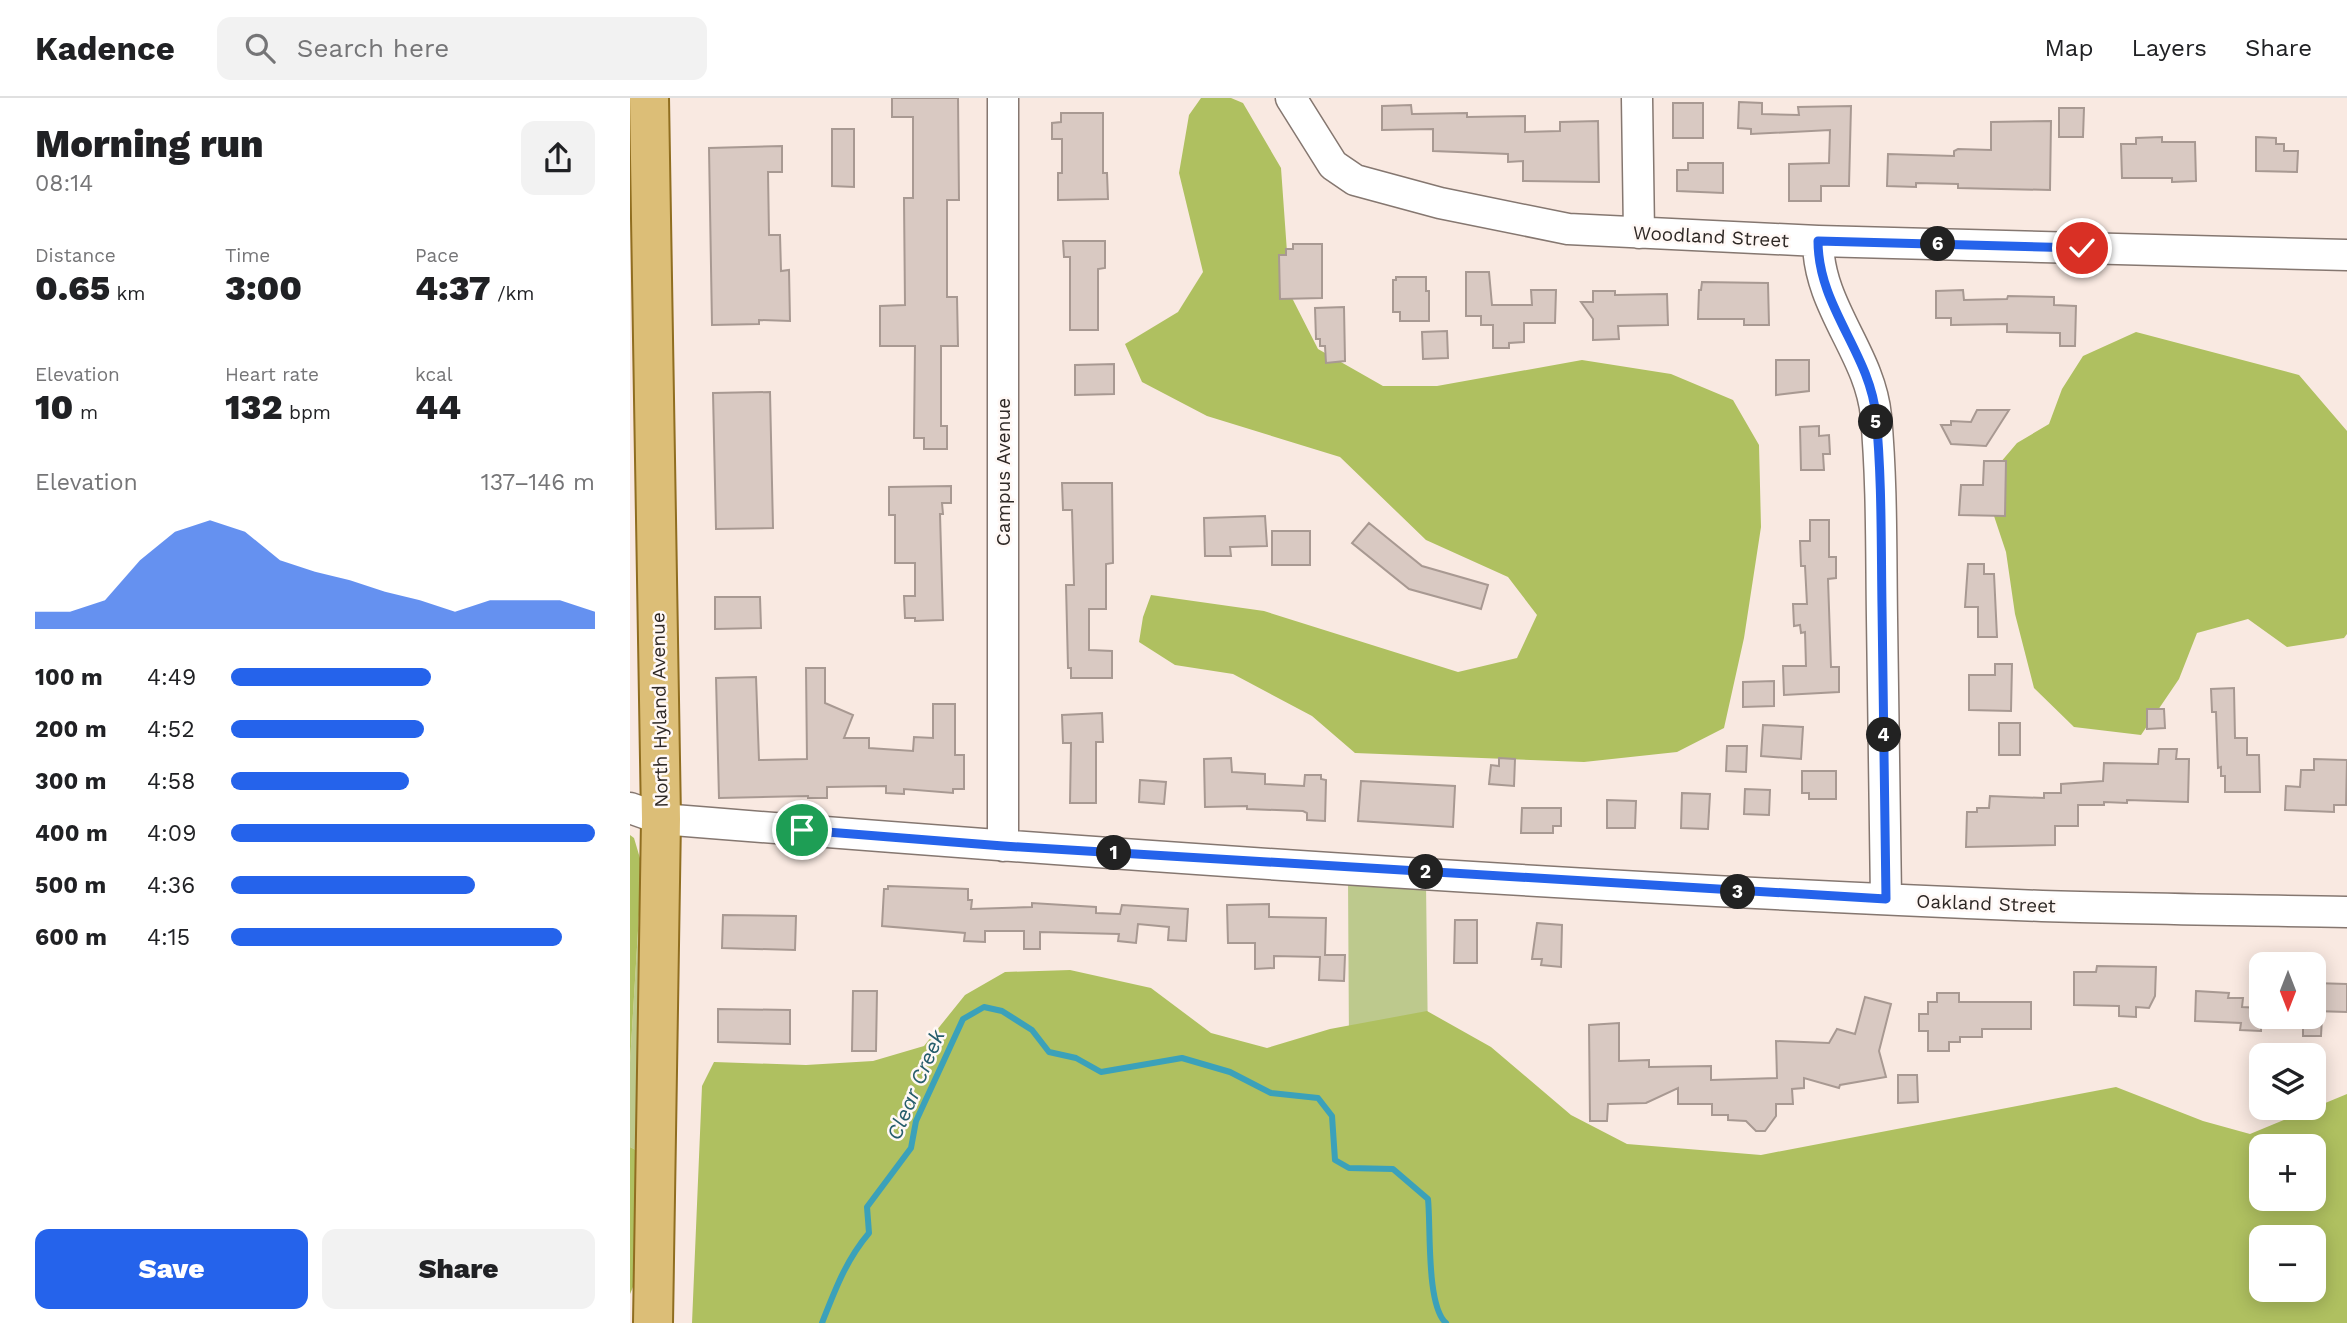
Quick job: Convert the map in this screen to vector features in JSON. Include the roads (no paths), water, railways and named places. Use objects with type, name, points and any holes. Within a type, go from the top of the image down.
[{"type":"main road","name":"North Hyland Avenue","points":[[649,98],[645,813],[653,1323]]},
{"type":"street","name":"Campus Avenue","points":[[1003,98],[1003,846]]},
{"type":"street","name":"Woodland Street","points":[[1291,98],[1333,164],[1354,180],[1522,222],[1568,229],[1818,241],[2347,255]]},
{"type":"street","points":[[1637,98],[1639,233]]},
{"type":"street","points":[[1818,241],[1818,265],[1826,289],[1835,314],[1865,373],[1876,413],[1881,516],[1886,899]]},
{"type":"street","name":"Oakland Street","points":[[645,813],[1003,846],[1886,899],[2047,906],[2347,912]]},
{"type":"waterway","name":"Clear Creek","points":[[822,1323],[847,1265],[869,1233],[867,1207],[911,1148],[916,1121],[963,1019],[984,1007],[1002,1011],[1032,1030],[1049,1052],[1076,1058],[1101,1072],[1182,1058],[1230,1072],[1271,1093],[1318,1098],[1332,1116],[1335,1160],[1349,1168],[1393,1169],[1428,1199],[1432,1283],[1435,1300],[1446,1323]]}]
